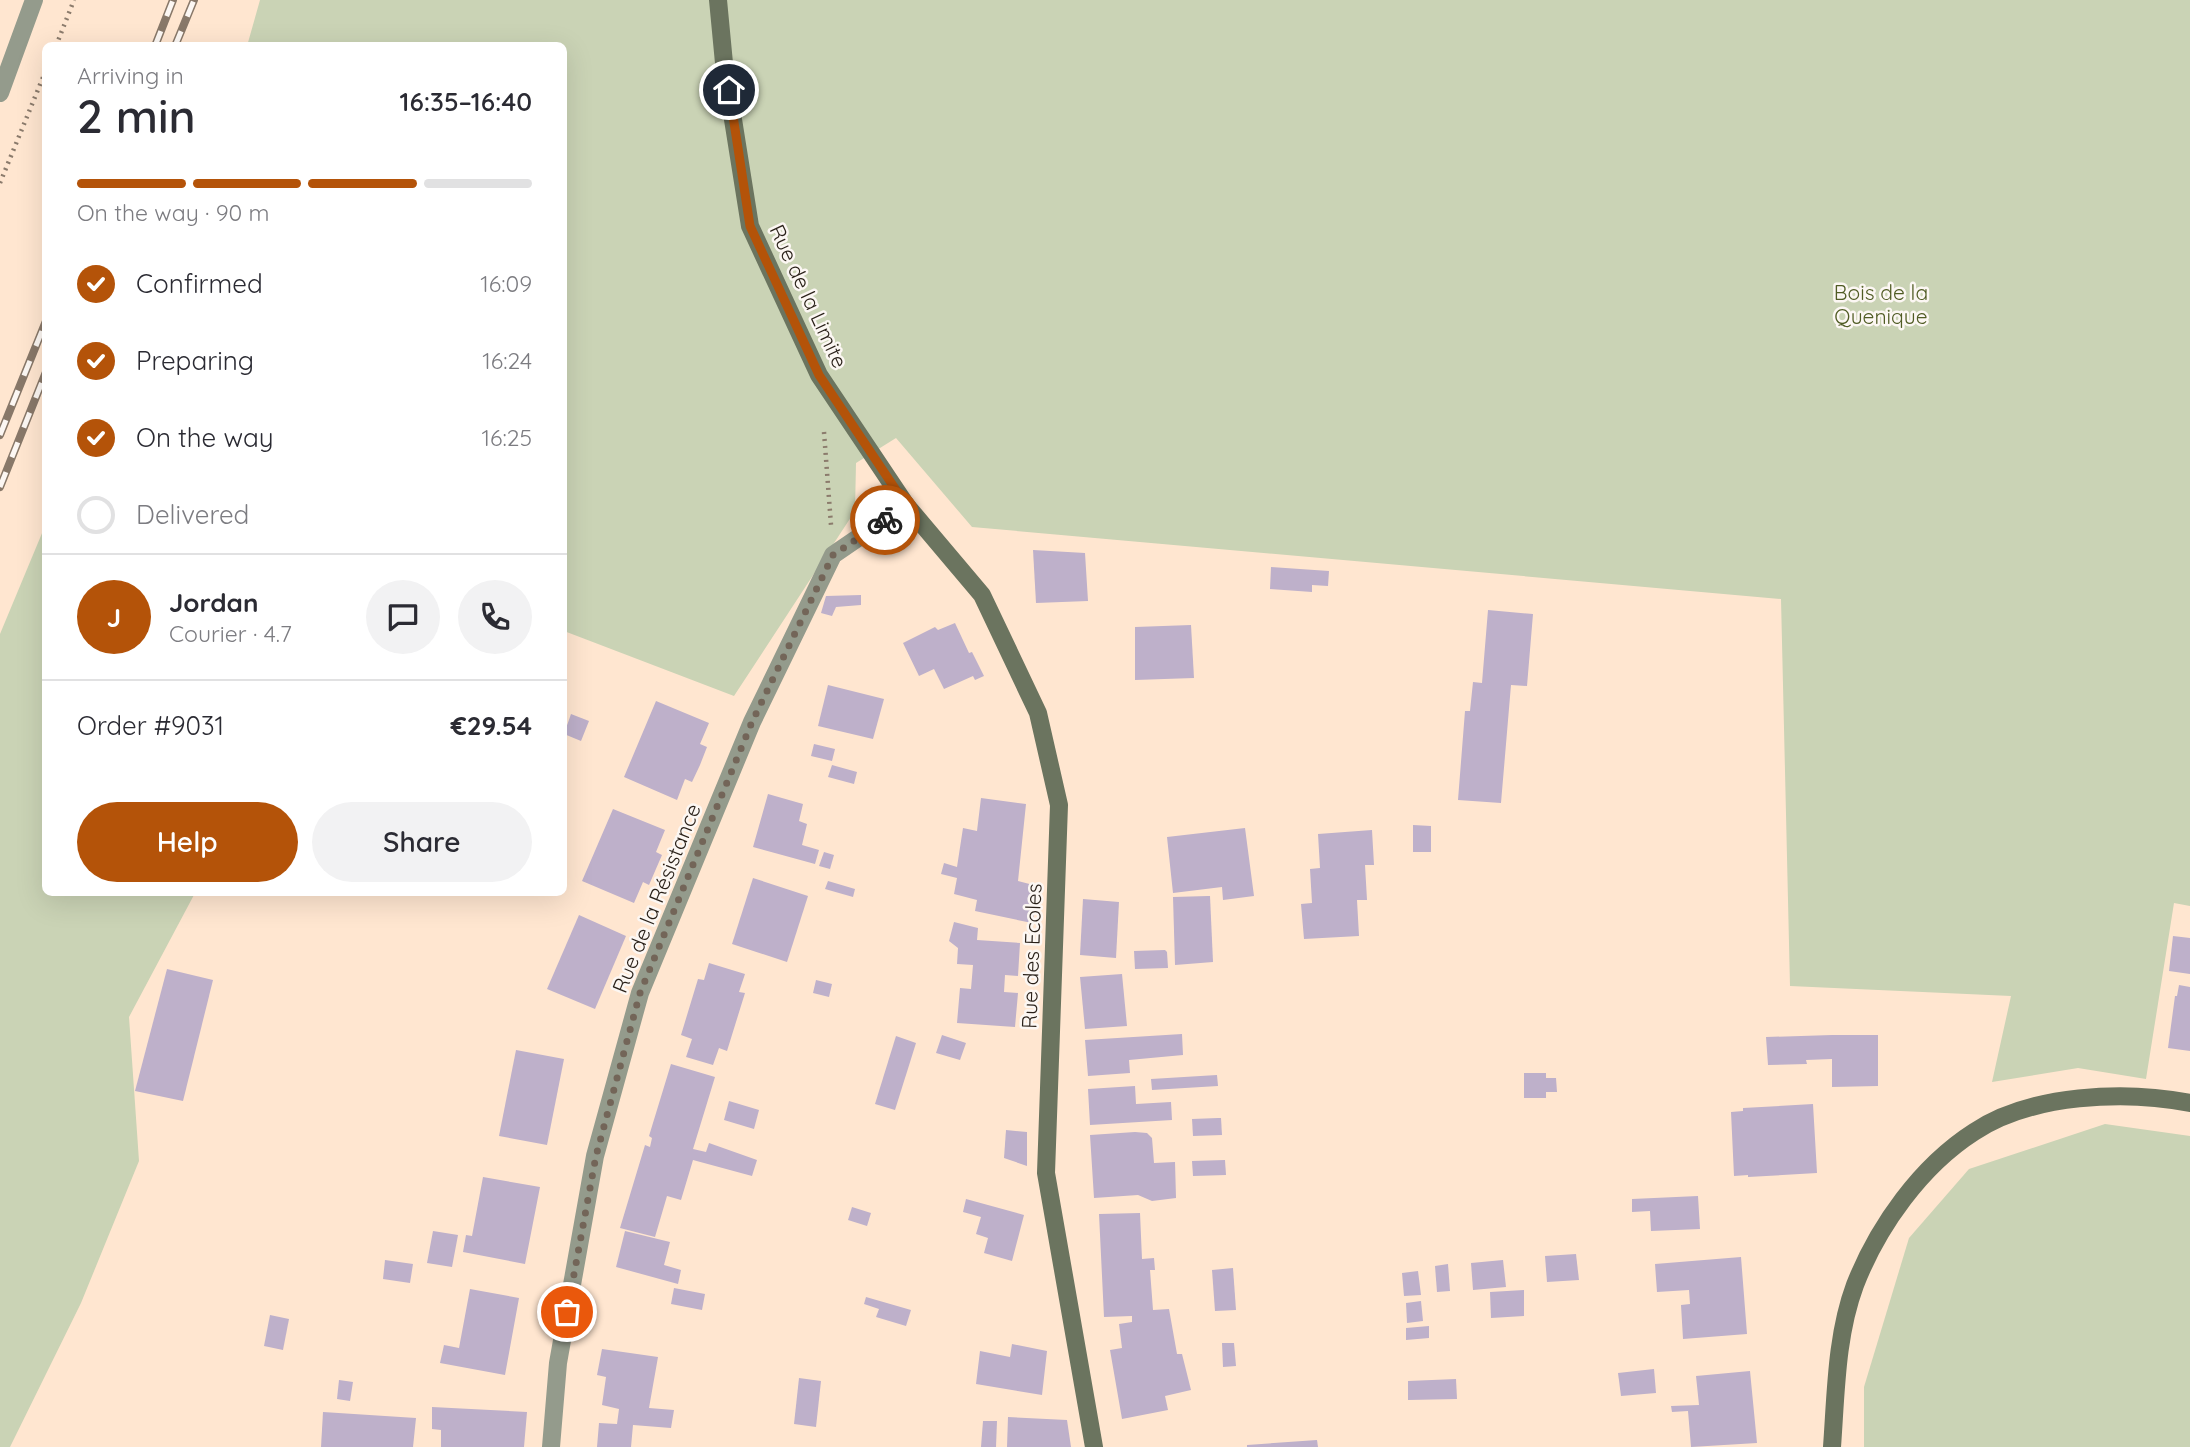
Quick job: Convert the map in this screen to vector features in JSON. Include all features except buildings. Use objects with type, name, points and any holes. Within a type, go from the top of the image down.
[{"type":"street","points":[[0,93],[34,0]]},
{"type":"street","name":"Rue de la Limite","points":[[718,0],[724,62],[750,226],[819,375],[906,505]]},
{"type":"street","name":"Rue de la Résistance","points":[[551,1447],[558,1363],[596,1156],[640,993],[752,722],[833,555],[906,505]]},
{"type":"street","name":"Rue des Ecoles","points":[[906,505],[982,595],[1038,713],[1059,805],[1046,1173],[1094,1447]]},
{"type":"street","points":[[1832,1447],[1838,1358],[1855,1286],[1881,1232],[1923,1175],[1974,1132],[2007,1115],[2034,1107],[2060,1101],[2101,1098],[2190,1103]]},
{"type":"path","points":[[57,42],[74,0]]},
{"type":"path","points":[[0,183],[42,80]]},
{"type":"path","points":[[824,430],[833,555]]},
{"type":"green space","name":"Bois de la Quenique","points":[[260,0],[2190,0],[2190,906],[2174,903],[2146,1079],[2078,1068],[1992,1082],[2011,996],[1790,986],[1781,599],[972,527],[896,438],[856,463],[855,511],[734,696],[567,632],[567,42],[248,42]]},
{"type":"green space","points":[[42,533],[42,896],[193,896],[129,1017],[139,1161],[81,1303],[10,1447],[0,1447],[0,634]]},
{"type":"green space","points":[[2105,1124],[2190,1136],[2190,1447],[1864,1447],[1864,1387],[1909,1238],[1969,1169]]},
{"type":"railway","points":[[157,42],[173,0]]},
{"type":"railway","points":[[177,42],[194,0]]},
{"type":"railway","points":[[0,435],[42,331]]},
{"type":"railway","points":[[0,487],[42,382]]},
{"type":"way so far","points":[[567,1312],[596,1156],[640,993],[752,722],[833,555],[885,520]]},
{"type":"route","points":[[729,90],[750,226],[819,375],[906,505],[885,520]]}]
